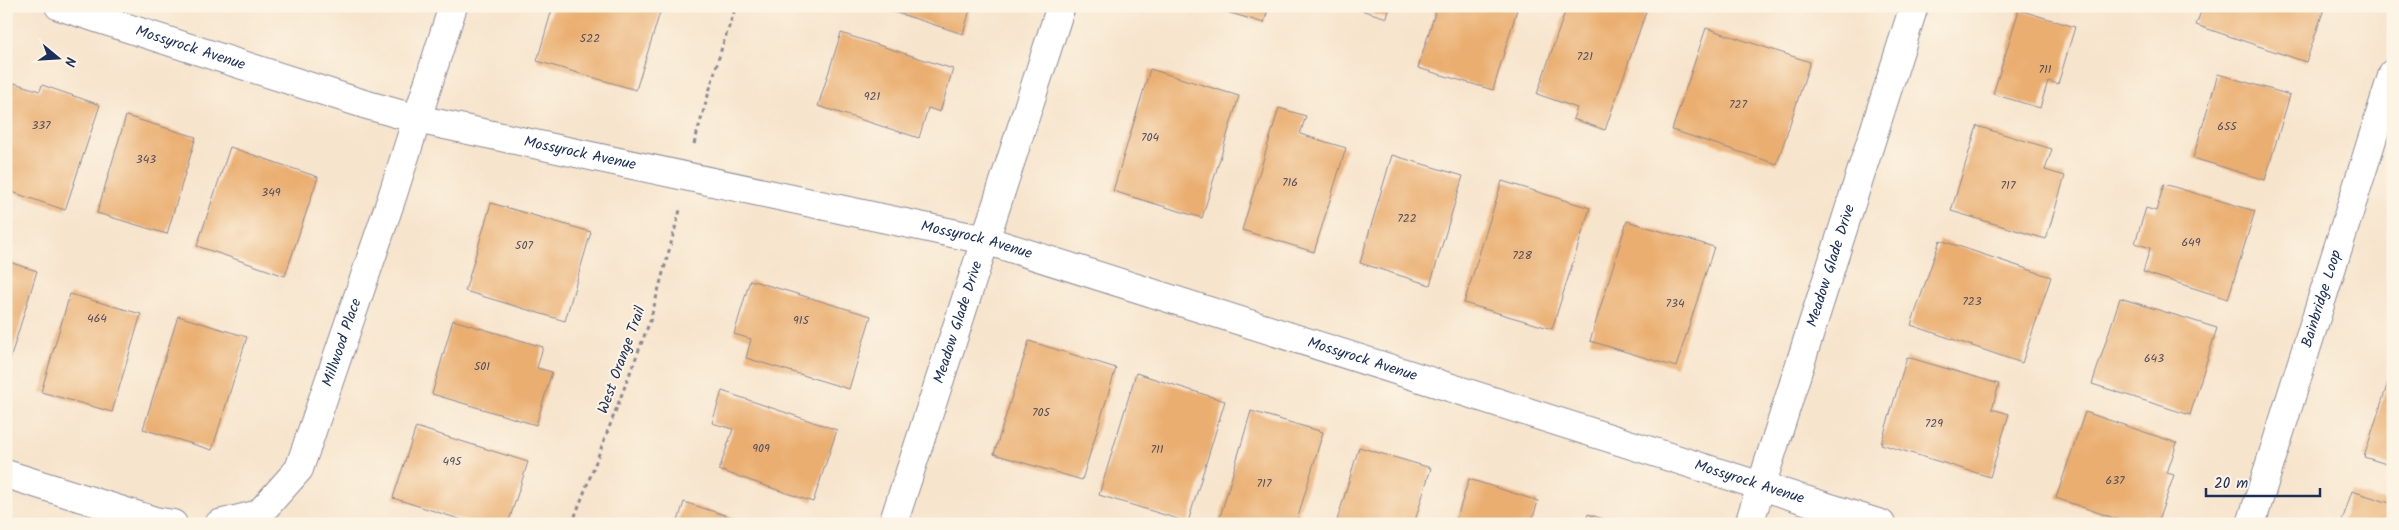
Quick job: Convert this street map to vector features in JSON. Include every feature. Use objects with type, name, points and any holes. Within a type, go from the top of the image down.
[{"type":"street","name":"Mossyrock Avenue","points":[[59,6],[364,104],[417,119],[985,240],[1882,524]]},
{"type":"street","name":"Millwood Place","points":[[219,524],[259,514],[299,469],[417,119],[453,6]]},
{"type":"street","name":"Meadow Glade Drive","points":[[893,524],[1061,6]]},
{"type":"street","name":"Meadow Glade Drive","points":[[1749,524],[1914,6]]},
{"type":"street","name":"Bainbridge Loop","points":[[2251,524],[2393,73]]},
{"type":"street","points":[[6,474],[155,521],[173,524]]},
{"type":"path","points":[[693,147],[736,6]]},
{"type":"path","name":"West Orange Trail","points":[[572,524],[650,321],[682,201]]},
{"type":"building","points":[[553,6],[662,6],[636,90],[537,61]]},
{"type":"building","points":[[876,6],[971,6],[963,34]]},
{"type":"building","points":[[1207,6],[1269,6],[1264,23]]},
{"type":"building","points":[[1348,6],[1390,6],[1387,18]]},
{"type":"building","points":[[1437,6],[1518,6],[1493,90],[1418,68]]},
{"type":"building","points":[[1567,6],[1628,6],[1646,12],[1605,130],[1573,119],[1577,108],[1537,94]]},
{"type":"building","points":[[2203,6],[2325,6],[2306,62],[2196,25]]},
{"type":"building","points":[[2019,10],[2075,27],[2058,84],[2048,81],[2040,108],[1993,94]]},
{"type":"building","points":[[1706,28],[1810,62],[1777,164],[1672,130]]},
{"type":"building","points":[[841,33],[953,69],[940,112],[928,108],[919,138],[818,106]]},
{"type":"building","points":[[1150,69],[1239,96],[1202,218],[1113,191]]},
{"type":"building","points":[[2218,74],[2290,95],[2265,180],[2193,158]]},
{"type":"building","points":[[11,82],[40,91],[42,85],[100,105],[65,210],[6,190],[8,180],[6,179],[6,95]]},
{"type":"building","points":[[1279,108],[1306,116],[1300,134],[1346,148],[1314,252],[1242,230]]},
{"type":"building","points":[[126,116],[196,137],[167,234],[97,213]]},
{"type":"building","points":[[1977,126],[2052,149],[2045,170],[2065,176],[2046,239],[1951,211]]},
{"type":"building","points":[[230,147],[318,177],[285,276],[197,246]]},
{"type":"building","points":[[1392,155],[1463,176],[1430,285],[1360,263]]},
{"type":"building","points":[[1502,181],[1590,208],[1552,329],[1464,303]]},
{"type":"building","points":[[2164,184],[2255,211],[2228,299],[2143,272],[2150,248],[2135,243],[2146,208],[2156,211]]},
{"type":"building","points":[[491,203],[591,232],[565,321],[465,291]]},
{"type":"building","points":[[1627,221],[1714,247],[1676,367],[1590,341]]},
{"type":"building","points":[[1940,240],[2051,277],[2022,363],[1911,325]]},
{"type":"building","points":[[6,261],[37,271],[7,369],[6,369]]},
{"type":"building","points":[[750,280],[871,316],[849,389],[746,358],[751,339],[734,334]]},
{"type":"building","points":[[70,294],[141,314],[112,412],[41,392]]},
{"type":"building","points":[[2120,298],[2217,328],[2190,415],[2092,384]]},
{"type":"building","points":[[178,316],[247,337],[212,450],[143,429]]},
{"type":"building","points":[[453,320],[543,347],[537,368],[552,372],[536,425],[432,394]]},
{"type":"building","points":[[1029,341],[1116,368],[1082,480],[994,454]]},
{"type":"building","points":[[1907,357],[1999,384],[1992,409],[2009,414],[1990,477],[1881,444]]},
{"type":"building","points":[[1136,373],[1225,401],[1188,522],[1099,495]]},
{"type":"building","points":[[2390,376],[2393,377],[2393,466],[2364,457]]},
{"type":"building","points":[[722,391],[837,430],[813,502],[719,470],[733,429],[712,423]]},
{"type":"building","points":[[1251,411],[1323,432],[1296,524],[1218,524]]},
{"type":"building","points":[[2085,412],[2177,443],[2167,473],[2174,475],[2157,524],[2131,524],[2056,498]]},
{"type":"building","points":[[416,427],[528,462],[508,524],[475,524],[393,498]]},
{"type":"building","points":[[1359,447],[1431,468],[1414,524],[1336,524]]},
{"type":"building","points":[[1469,479],[1538,501],[1531,524],[1455,524]]},
{"type":"building","points":[[2352,491],[2393,504],[2393,524],[2341,524]]},
{"type":"building","points":[[684,502],[750,523],[750,524],[677,524]]},
{"type":"building","points":[[1588,514],[1616,523],[1616,524],[1585,524]]}]
